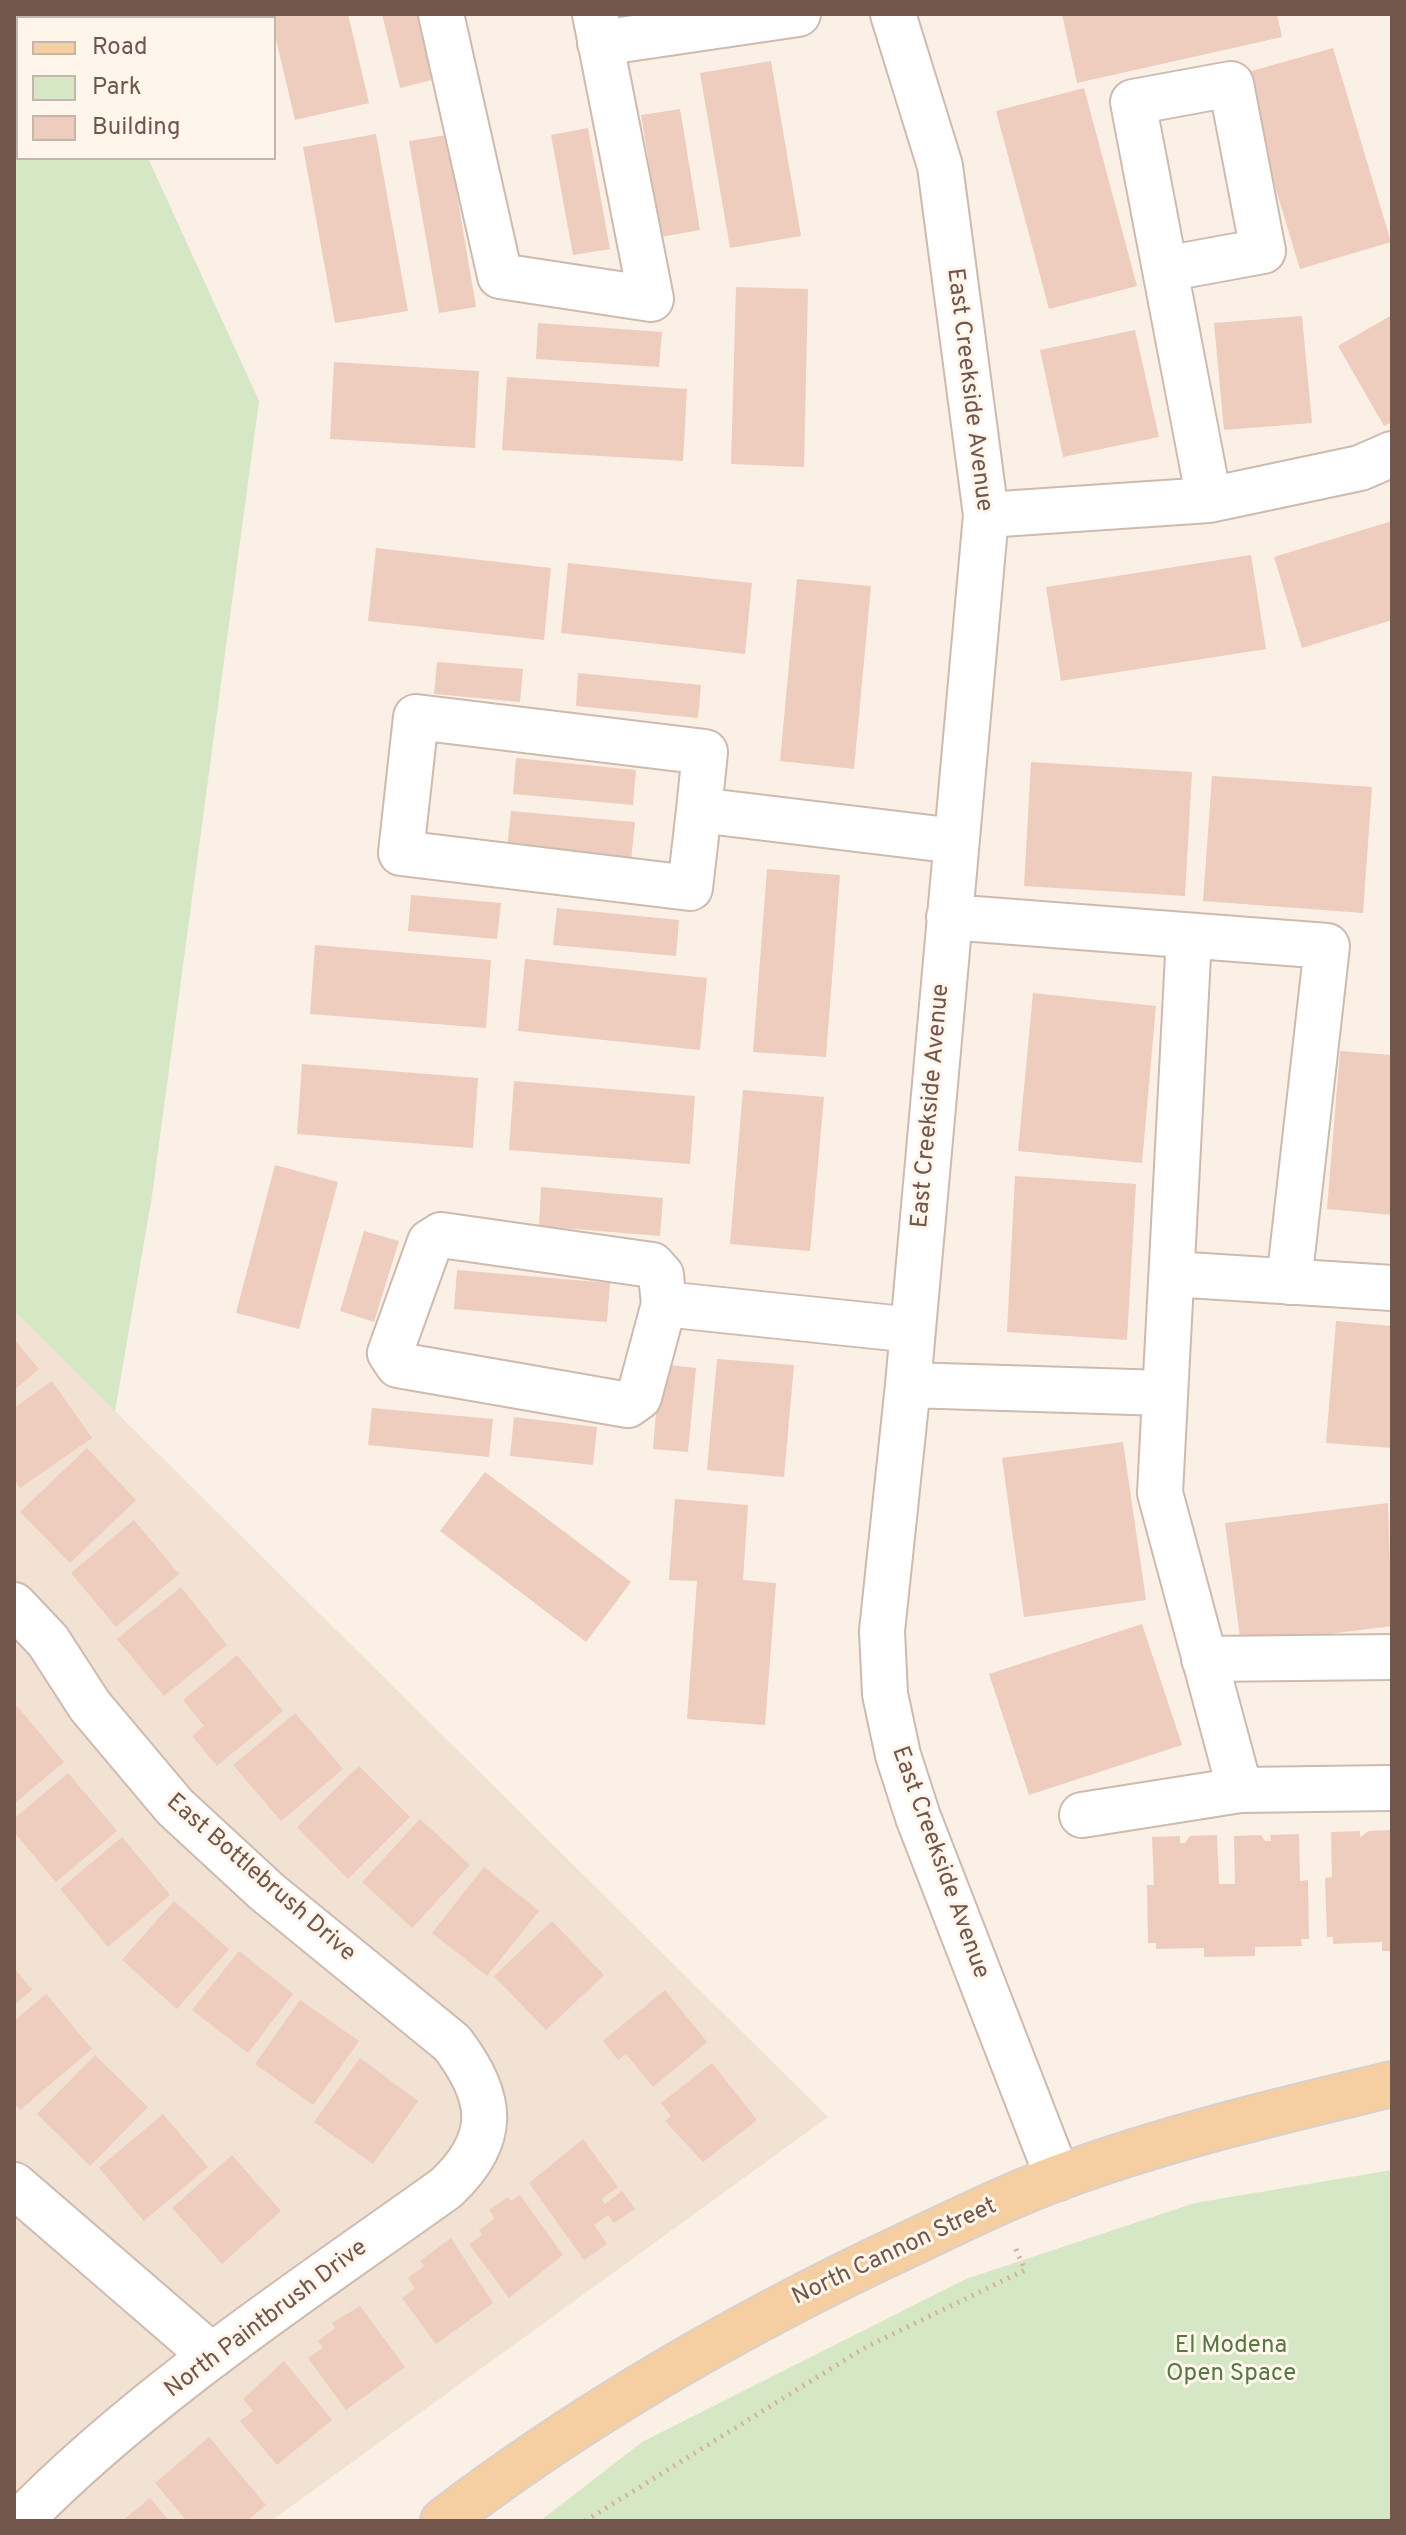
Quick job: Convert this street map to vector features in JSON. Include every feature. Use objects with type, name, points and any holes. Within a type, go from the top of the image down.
[{"type":"main road","name":"North Cannon Street","points":[[443,2521],[580,2426],[786,2304],[1058,2178],[1245,2121],[1392,2084]]},
{"type":"street","points":[[441,14],[500,276],[651,299],[598,29],[798,14]]},
{"type":"street","name":"East Creekside Avenue","points":[[893,14],[940,166],[986,515],[908,1385],[882,1631],[885,1694],[898,1755],[918,1817],[1058,2178]]},
{"type":"street","points":[[1165,269],[1209,500]]},
{"type":"street","points":[[986,515],[1209,500],[1360,468],[1392,454]]},
{"type":"street","points":[[416,717],[705,752],[699,810],[690,888],[401,853],[416,717]]},
{"type":"street","points":[[699,810],[956,841]]},
{"type":"street","points":[[949,917],[1327,946],[1289,1282]]},
{"type":"street","points":[[1189,936],[1160,1493],[1240,1790]]},
{"type":"street","points":[[441,1235],[652,1265],[661,1275],[664,1304],[639,1397],[628,1405],[398,1365],[390,1353],[430,1242],[441,1235]]},
{"type":"street","points":[[1172,1274],[1392,1288]]},
{"type":"street","points":[[664,1304],[913,1330]]},
{"type":"street","points":[[908,1385],[1165,1393]]},
{"type":"street","name":"East Bottlebrush Drive","points":[[14,1605],[30,1618],[90,1706],[175,1807],[267,1892],[452,2043],[473,2070],[484,2105]]},
{"type":"street","points":[[1204,1659],[1392,1657]]},
{"type":"street","points":[[1082,1815],[1240,1790],[1392,1788]]},
{"type":"street","name":"North Paintbrush Drive","points":[[20,2521],[212,2356],[446,2188],[470,2166],[482,2138],[484,2105]]},
{"type":"street","points":[[14,2185],[212,2356]]},
{"type":"path","points":[[585,2521],[866,2347],[1025,2270]]},
{"type":"shaded area","points":[[14,1311],[828,2117],[271,2521],[14,2521]]},
{"type":"green space","points":[[14,14],[82,14],[16,16],[16,160],[149,160],[259,401],[152,1196],[115,1411],[14,1311]]},
{"type":"green space","name":"El Modena Open Space","points":[[1392,2170],[1392,2521],[540,2521],[642,2442],[966,2279],[1195,2203]]},
{"type":"building","points":[[348,14],[369,103],[295,120],[276,39],[276,16],[270,16]]},
{"type":"building","points":[[382,14],[419,14],[436,79],[400,88]]},
{"type":"building","points":[[1062,14],[1277,14],[1282,37],[1077,83]]},
{"type":"building","points":[[1333,48],[1391,242],[1300,269],[1241,74]]},
{"type":"building","points":[[771,61],[801,236],[730,248],[700,73]]},
{"type":"building","points":[[1084,88],[1137,286],[1049,309],[996,111]]},
{"type":"building","points":[[680,109],[700,230],[661,237],[641,115]]},
{"type":"building","points":[[588,128],[610,249],[573,255],[551,135]]},
{"type":"building","points":[[376,134],[408,311],[335,323],[303,147]]},
{"type":"building","points":[[447,135],[476,307],[439,313],[409,141]]},
{"type":"building","points":[[736,287],[808,289],[804,467],[731,464]]},
{"type":"building","points":[[1392,315],[1392,422],[1384,426],[1338,346]]},
{"type":"building","points":[[1302,316],[1312,423],[1224,430],[1214,323]]},
{"type":"building","points":[[538,323],[662,332],[659,367],[536,359]]},
{"type":"building","points":[[1135,330],[1159,437],[1063,457],[1040,350]]},
{"type":"building","points":[[334,362],[479,371],[475,448],[330,439]]},
{"type":"building","points":[[507,377],[687,389],[683,461],[502,450]]},
{"type":"building","points":[[1392,521],[1392,620],[1302,648],[1274,557]]},
{"type":"building","points":[[376,548],[551,568],[544,640],[368,621]]},
{"type":"building","points":[[1251,555],[1266,649],[1061,681],[1046,587]]},
{"type":"building","points":[[568,563],[752,583],[745,654],[561,633]]},
{"type":"building","points":[[797,579],[871,586],[854,769],[780,761]]},
{"type":"building","points":[[437,662],[523,669],[520,702],[434,694]]},
{"type":"building","points":[[578,673],[701,685],[698,718],[576,706]]},
{"type":"building","points":[[516,758],[636,770],[633,805],[513,794]]},
{"type":"building","points":[[1031,762],[1192,772],[1185,896],[1024,886]]},
{"type":"building","points":[[1212,776],[1372,787],[1363,913],[1203,901]]},
{"type":"building","points":[[511,811],[635,822],[631,861],[507,849]]},
{"type":"building","points":[[767,869],[840,875],[826,1057],[753,1052]]},
{"type":"building","points":[[411,895],[501,903],[497,939],[408,931]]},
{"type":"building","points":[[557,908],[679,920],[676,956],[553,945]]},
{"type":"building","points":[[315,945],[491,960],[486,1028],[310,1014]]},
{"type":"building","points":[[525,959],[707,978],[700,1050],[518,1031]]},
{"type":"building","points":[[1033,993],[1156,1006],[1142,1163],[1018,1151]]},
{"type":"building","points":[[1340,1051],[1392,1055],[1392,1215],[1327,1209]]},
{"type":"building","points":[[302,1064],[478,1078],[473,1148],[297,1134]]},
{"type":"building","points":[[514,1081],[695,1096],[690,1164],[509,1150]]},
{"type":"building","points":[[743,1090],[824,1097],[810,1251],[730,1244]]},
{"type":"building","points":[[275,1165],[338,1182],[299,1329],[236,1313]]},
{"type":"building","points":[[1015,1176],[1136,1184],[1127,1340],[1007,1332]]},
{"type":"building","points":[[541,1187],[663,1198],[660,1236],[539,1226]]},
{"type":"building","points":[[364,1231],[399,1241],[374,1322],[340,1311]]},
{"type":"building","points":[[457,1270],[610,1283],[607,1322],[454,1309]]},
{"type":"building","points":[[1336,1321],[1392,1326],[1392,1448],[1326,1443]]},
{"type":"building","points":[[14,1339],[39,1369],[14,1390]]},
{"type":"building","points":[[717,1359],[794,1365],[784,1477],[707,1470]]},
{"type":"building","points":[[660,1364],[696,1368],[688,1452],[653,1449]]},
{"type":"building","points":[[52,1381],[92,1438],[20,1488],[14,1479],[14,1408]]},
{"type":"building","points":[[372,1408],[493,1419],[489,1457],[368,1445]]},
{"type":"building","points":[[514,1417],[597,1427],[593,1465],[510,1456]]},
{"type":"building","points":[[1123,1442],[1146,1600],[1024,1617],[1002,1458]]},
{"type":"building","points":[[87,1448],[136,1500],[70,1563],[20,1512]]},
{"type":"building","points":[[485,1472],[631,1582],[586,1642],[440,1531]]},
{"type":"building","points":[[675,1499],[748,1505],[743,1580],[776,1583],[765,1725],[687,1719],[697,1581],[669,1580]]},
{"type":"building","points":[[1388,1503],[1392,1626],[1241,1645],[1225,1523]]},
{"type":"building","points":[[134,1520],[179,1574],[116,1627],[71,1573]]},
{"type":"building","points":[[181,1587],[227,1645],[164,1696],[117,1639]]},
{"type":"building","points":[[1142,1624],[1182,1745],[1029,1795],[989,1674]]},
{"type":"building","points":[[237,1655],[283,1711],[217,1766],[192,1736],[204,1726],[183,1700]]},
{"type":"building","points":[[17,1706],[64,1762],[14,1804],[14,1708]]},
{"type":"building","points":[[295,1713],[343,1769],[281,1821],[233,1765]]},
{"type":"building","points":[[359,1766],[410,1817],[348,1879],[297,1827]]},
{"type":"building","points":[[68,1773],[117,1831],[56,1882],[14,1832],[14,1819]]},
{"type":"building","points":[[420,1819],[470,1865],[412,1928],[362,1882]]},
{"type":"building","points":[[1392,1830],[1392,1951],[1382,1951],[1382,1942],[1333,1944],[1333,1937],[1327,1937],[1325,1878],[1332,1877],[1331,1832],[1360,1831],[1360,1837],[1369,1831]]},
{"type":"building","points":[[1299,1834],[1300,1881],[1308,1880],[1309,1939],[1301,1939],[1302,1946],[1255,1947],[1255,1956],[1204,1957],[1204,1948],[1156,1949],[1156,1943],[1148,1943],[1147,1885],[1154,1885],[1152,1837],[1180,1836],[1180,1843],[1185,1843],[1190,1836],[1217,1835],[1219,1884],[1235,1884],[1234,1836],[1261,1835],[1265,1841],[1271,1841],[1270,1835]]},
{"type":"building","points":[[122,1837],[170,1895],[108,1947],[60,1889]]},
{"type":"building","points":[[484,1867],[539,1911],[487,1976],[432,1933]]},
{"type":"building","points":[[174,1901],[229,1949],[177,2009],[122,1960]]},
{"type":"building","points":[[552,1921],[604,1975],[546,2030],[494,1976]]},
{"type":"building","points":[[239,1951],[293,1994],[248,2053],[192,2010]]},
{"type":"building","points":[[14,1968],[32,1990],[14,2005]]},
{"type":"building","points":[[665,1990],[707,2042],[653,2087],[626,2054],[618,2060],[603,2041]]},
{"type":"building","points":[[46,1994],[92,2049],[20,2110],[14,2102],[14,2021]]},
{"type":"building","points":[[300,2000],[359,2041],[313,2105],[255,2064]]},
{"type":"building","points":[[95,2055],[148,2107],[90,2166],[37,2114]]},
{"type":"building","points":[[360,2058],[418,2101],[373,2164],[314,2122]]},
{"type":"building","points":[[712,2063],[757,2120],[703,2162],[665,2121],[671,2116],[661,2103]]},
{"type":"building","points":[[163,2114],[208,2167],[144,2221],[99,2168]]},
{"type":"building","points":[[583,2139],[618,2187],[601,2199],[605,2204],[622,2191],[635,2209],[614,2223],[608,2215],[594,2225],[607,2244],[584,2260],[529,2183]]},
{"type":"building","points":[[232,2155],[281,2211],[222,2264],[172,2208]]},
{"type":"building","points":[[520,2195],[563,2255],[509,2298],[469,2244],[482,2235],[479,2230],[495,2218],[489,2210],[508,2197],[511,2201]]},
{"type":"building","points":[[451,2238],[493,2303],[436,2344],[402,2298],[415,2289],[408,2278],[424,2266],[420,2261]]},
{"type":"building","points":[[360,2306],[405,2367],[346,2410],[308,2358],[323,2348],[318,2341],[335,2328],[332,2323]]},
{"type":"building","points":[[284,2361],[332,2420],[277,2465],[240,2421],[253,2411],[243,2399]]},
{"type":"building","points":[[209,2437],[266,2505],[247,2521],[187,2521],[155,2483]]},
{"type":"building","points":[[150,2498],[169,2521],[122,2521]]}]
